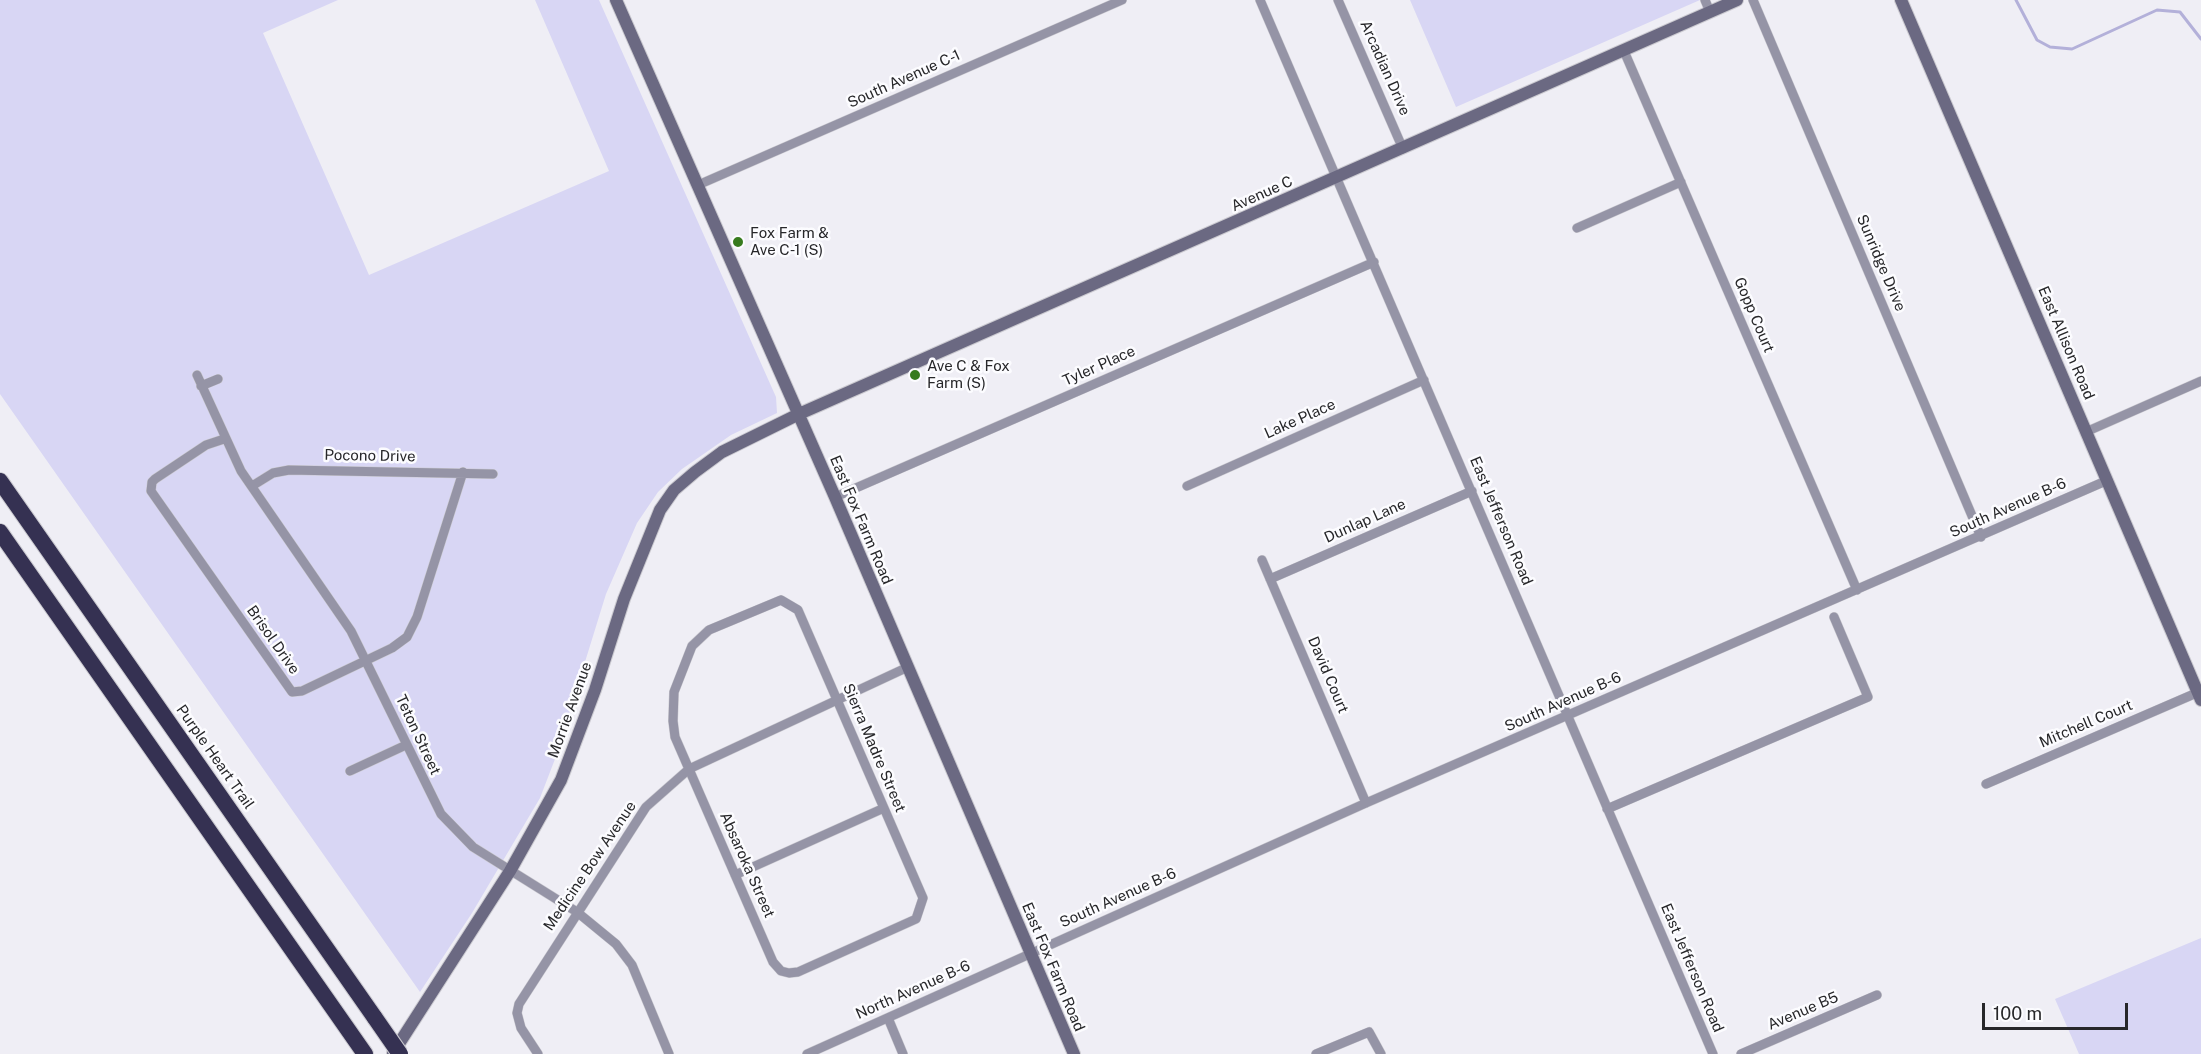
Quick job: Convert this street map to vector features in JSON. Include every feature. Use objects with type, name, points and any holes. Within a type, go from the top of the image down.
[{"type":"highway","name":"Purple Heart Trail","points":[[0,481],[400,1054]]},
{"type":"highway","points":[[0,532],[361,1048]]},
{"type":"main road","name":"East Fox Farm Road","points":[[616,0],[799,414],[1074,1054]]},
{"type":"main road","name":"Avenue C","points":[[799,414],[1624,51],[1707,6],[1737,0]]},
{"type":"main road","name":"East Allison Road","points":[[1901,0],[2200,694]]},
{"type":"main road","name":"Morrie Avenue","points":[[392,1054],[510,870],[561,780],[595,690],[624,599],[660,510],[674,490],[722,452],[799,414]]},
{"type":"street","name":"South Avenue C-1","points":[[698,185],[1122,0]]},
{"type":"street","name":"East Jefferson Road","points":[[1260,0],[1713,1054]]},
{"type":"street","name":"Arcadian Drive","points":[[1338,0],[1403,149]]},
{"type":"street","name":"Sunridge Drive","points":[[1753,0],[1981,537]]},
{"type":"street","name":"Gopp Court","points":[[1624,51],[1857,590]]},
{"type":"street","points":[[1577,228],[1681,182]]},
{"type":"street","name":"Tyler Place","points":[[835,497],[1374,262]]},
{"type":"street","name":"Teton Street","points":[[197,375],[224,439],[252,486],[342,616],[441,814],[473,848],[577,912],[616,944],[632,965],[669,1054]]},
{"type":"street","points":[[201,386],[218,379]]},
{"type":"street","name":"Lake Place","points":[[1187,486],[1424,380]]},
{"type":"street","points":[[2088,431],[2201,381]]},
{"type":"street","name":"Brisol Drive","points":[[224,439],[206,445],[164,472],[152,482],[151,491],[288,689],[296,693],[402,643],[412,629],[463,472]]},
{"type":"street","name":"Pocono Drive","points":[[252,486],[273,473],[289,470],[493,474]]},
{"type":"street","name":"South Avenue B-6","points":[[1031,953],[1366,803],[2108,480]]},
{"type":"street","name":"Dunlap Lane","points":[[1270,579],[1472,491]]},
{"type":"street","name":"David Court","points":[[1262,560],[1366,803]]},
{"type":"street","name":"Absaroka Street","points":[[781,971],[773,962],[675,737],[674,692],[692,646],[709,630],[781,600],[798,610]]},
{"type":"street","name":"Sierra Madre Street","points":[[781,971],[798,972],[916,919],[923,898],[798,610]]},
{"type":"street","points":[[1607,809],[1868,698],[1834,617]]},
{"type":"street","name":"Medicine Bow Avenue","points":[[538,1054],[520,1028],[517,1013],[519,1004],[646,807],[689,769],[908,667]]},
{"type":"street","name":"Mitchell Court","points":[[1986,784],[2200,694]]},
{"type":"street","points":[[350,771],[406,745]]},
{"type":"street","points":[[735,875],[884,808]]},
{"type":"street","name":"North Avenue B-6","points":[[807,1054],[1031,953]]},
{"type":"street","name":"Avenue B5","points":[[1741,1054],[1877,995]]},
{"type":"street","points":[[888,1018],[903,1054]]},
{"type":"street","points":[[1316,1054],[1369,1032],[1381,1054]]},
{"type":"shaded area","points":[[0,0],[338,0],[263,33],[369,275],[609,171],[535,0],[599,0],[776,397],[777,413],[731,435],[682,469],[658,492],[637,523],[606,594],[555,759],[540,798],[472,913],[420,992],[0,394]]},
{"type":"shaded area","points":[[1410,0],[1700,0],[1456,107]]},
{"type":"shaded area","points":[[2201,938],[2201,1054],[2079,1054],[2055,999]]},
{"type":"waterway","points":[[2016,0],[2037,40],[2050,47],[2072,49],[2157,10],[2180,12],[2201,39]]},
{"type":"place","name":"Fox Farm & Ave C-1 (S)","points":[[738,242]]},
{"type":"place","name":"Ave C & Fox Farm (S)","points":[[915,375]]}]
